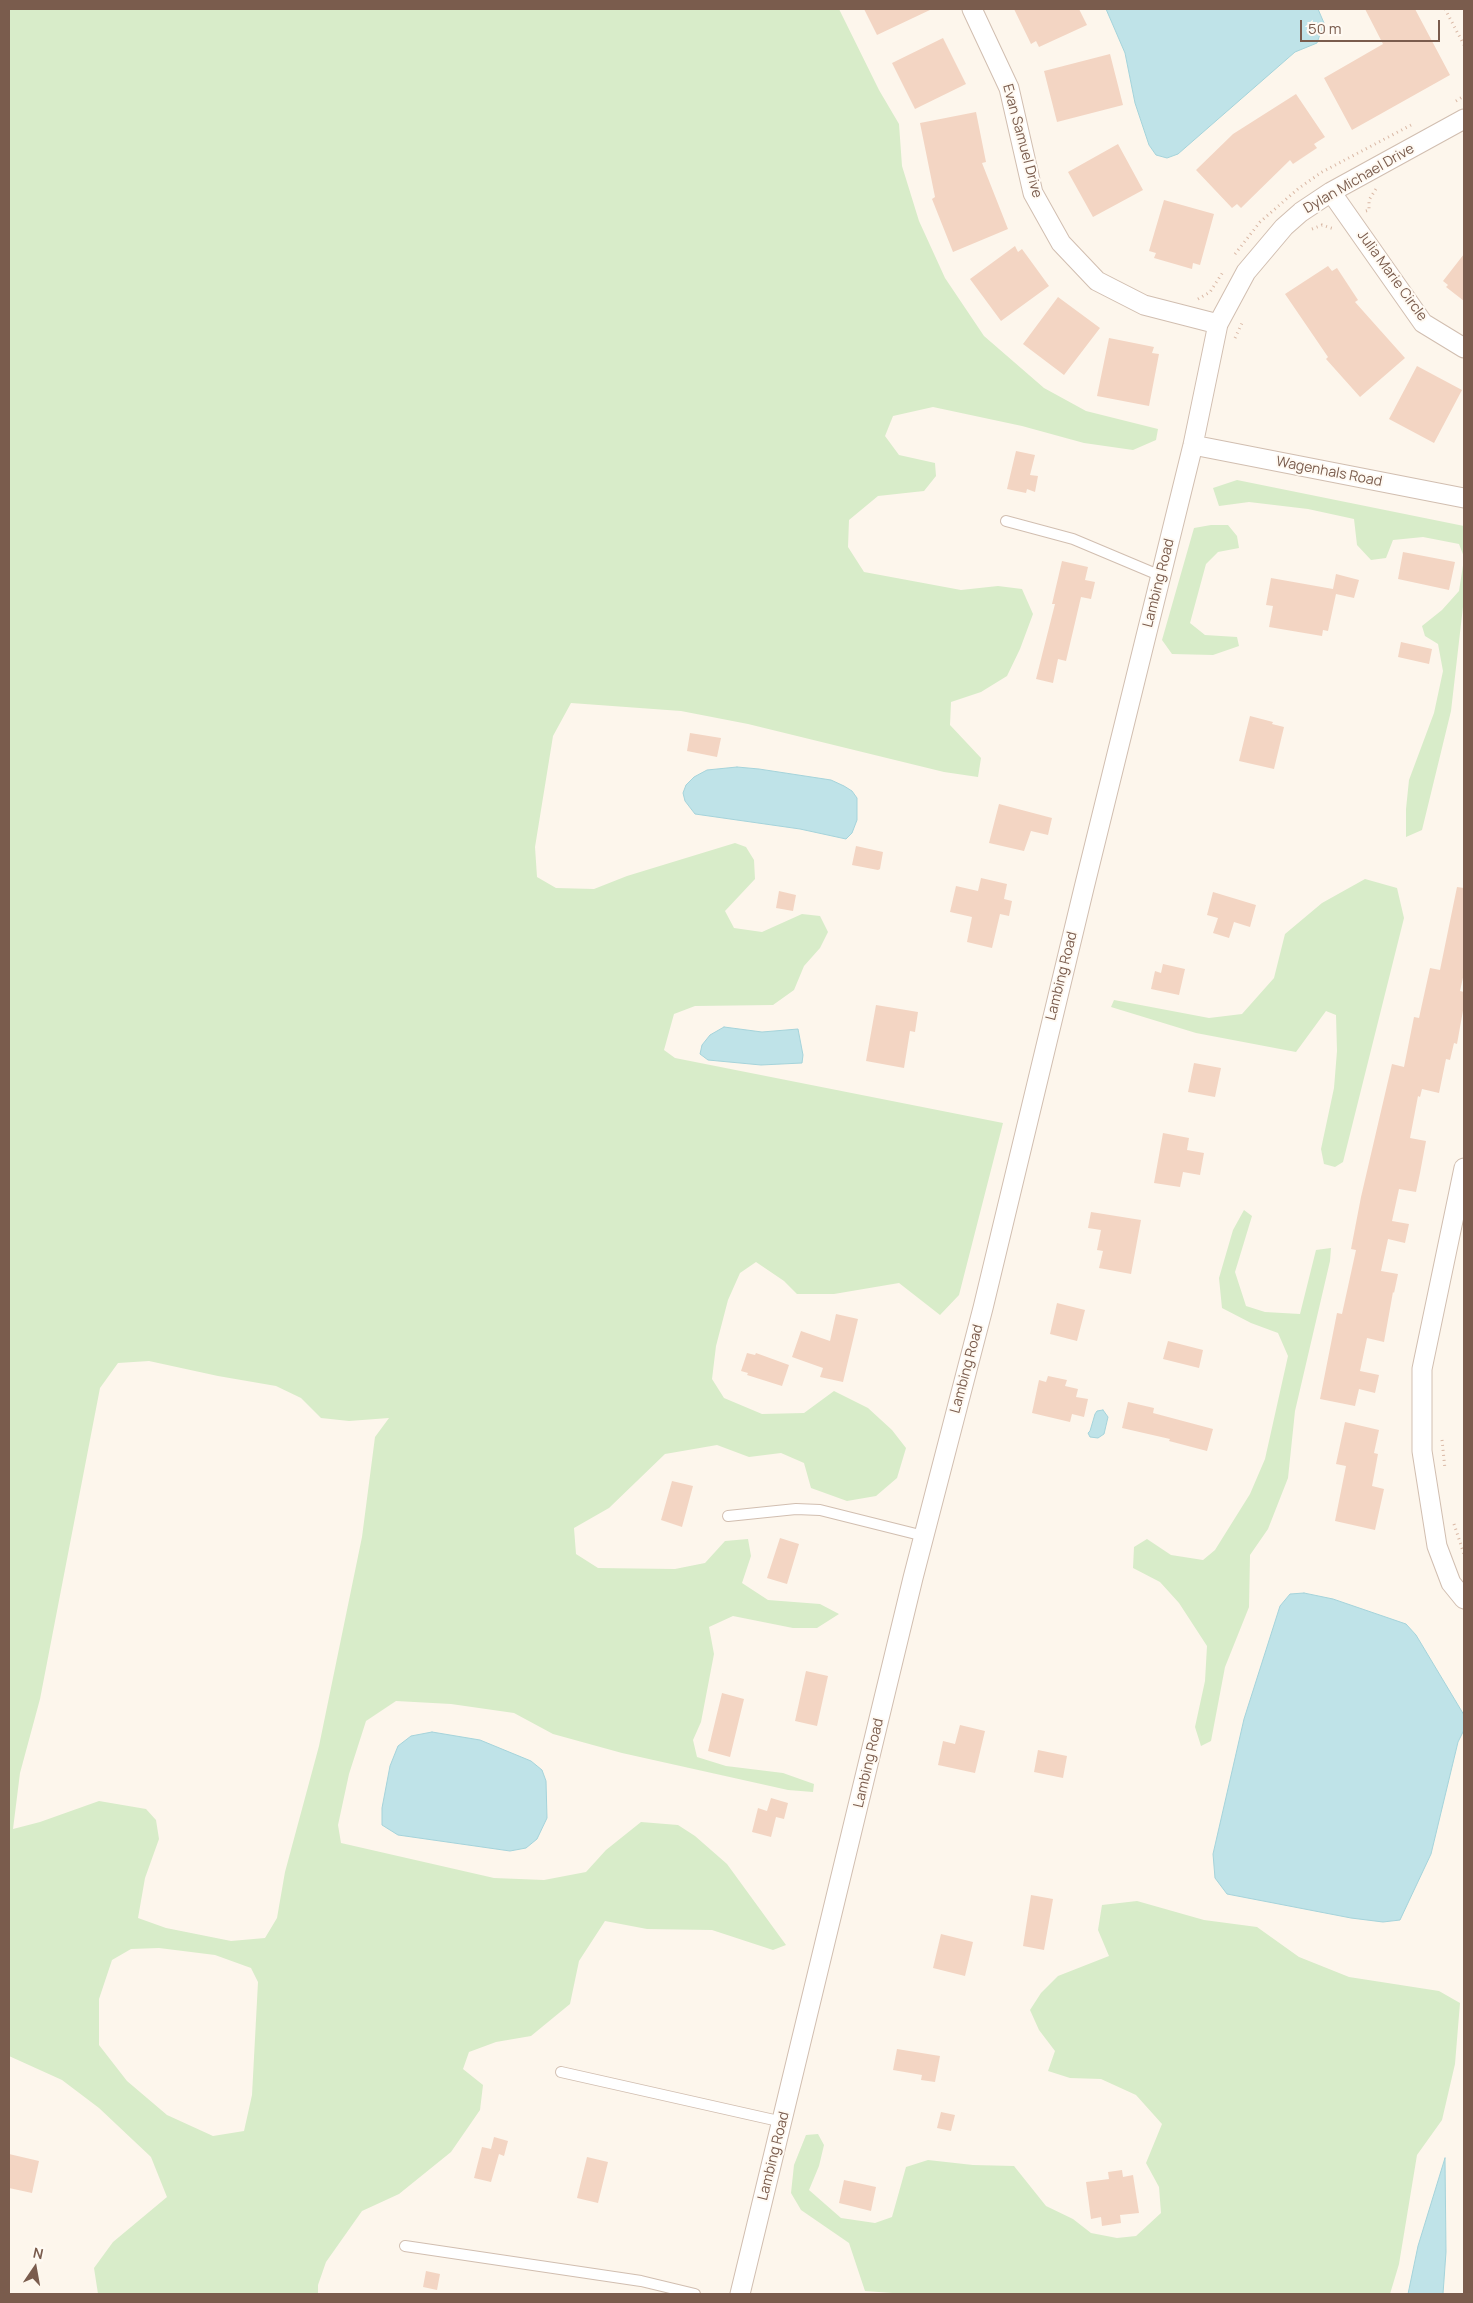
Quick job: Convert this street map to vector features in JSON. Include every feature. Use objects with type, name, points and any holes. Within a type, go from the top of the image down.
[{"type":"street","name":"Evan Samuel Drive","points":[[972,9],[1009,88],[1033,193],[1061,244],[1097,281],[1144,305],[1218,324]]},
{"type":"street","name":"Dylan Michael Drive","points":[[1194,445],[1218,324],[1246,272],[1267,245],[1301,212],[1331,192],[1464,119]]},
{"type":"street","name":"Julia Marie Circle","points":[[1331,192],[1423,323],[1464,348]]},
{"type":"street","name":"Wagenhals Road","points":[[1194,445],[1464,498]]},
{"type":"street","name":"Lambing Road","points":[[740,2294],[924,1536],[983,1308],[1194,445]]},
{"type":"street","points":[[1464,1168],[1422,1369],[1422,1442],[1438,1546],[1452,1583],[1464,1600]]},
{"type":"lane","points":[[1006,521],[1073,539],[1161,576]]},
{"type":"lane","points":[[728,1516],[796,1509],[820,1510],[924,1536]]},
{"type":"lane","points":[[561,2072],[782,2122]]},
{"type":"lane","points":[[405,2246],[641,2281],[695,2294]]},
{"type":"path","points":[[1445,9],[1464,45]]},
{"type":"path","points":[[1362,213],[1369,210],[1369,200],[1381,185]]},
{"type":"path","points":[[1312,229],[1322,226],[1334,229],[1341,225]]},
{"type":"path","points":[[1442,1438],[1445,1474]]},
{"type":"path","points":[[1452,1516],[1464,1554]]},
{"type":"green space","points":[[9,9],[839,9],[879,90],[899,124],[902,166],[919,221],[945,278],[984,336],[1044,388],[1086,411],[1158,429],[1156,440],[1133,450],[1084,443],[1022,426],[933,407],[893,416],[885,436],[899,455],[935,463],[936,476],[924,491],[878,496],[849,520],[848,547],[864,572],[961,590],[998,586],[1022,589],[1033,614],[1020,649],[1007,676],[981,692],[951,702],[950,725],[981,758],[978,777],[944,772],[748,724],[681,711],[571,703],[553,736],[535,847],[537,877],[556,888],[594,889],[627,876],[735,843],[746,847],[754,860],[755,879],[725,911],[734,928],[762,932],[802,914],[820,916],[828,932],[820,948],[804,966],[794,990],[773,1005],[695,1006],[674,1014],[664,1050],[675,1058],[1003,1123],[959,1295],[940,1315],[899,1283],[834,1294],[797,1294],[784,1281],[756,1262],[740,1273],[728,1300],[716,1346],[712,1379],[724,1398],[762,1414],[804,1413],[834,1391],[868,1408],[892,1430],[906,1448],[897,1478],[876,1496],[847,1501],[811,1488],[804,1463],[781,1453],[749,1457],[717,1445],[665,1454],[609,1508],[574,1528],[576,1554],[598,1568],[675,1569],[705,1563],[725,1541],[748,1539],[751,1556],[742,1583],[768,1600],[820,1604],[839,1614],[817,1628],[793,1628],[733,1616],[709,1627],[714,1654],[701,1722],[693,1740],[697,1757],[726,1766],[783,1773],[814,1784],[813,1792],[788,1790],[622,1753],[553,1734],[514,1713],[451,1704],[396,1701],[366,1721],[349,1774],[338,1825],[341,1843],[494,1878],[544,1880],[586,1872],[606,1850],[641,1822],[678,1825],[695,1836],[727,1864],[786,1945],[773,1950],[712,1930],[647,1929],[605,1921],[579,1961],[570,2004],[531,2036],[496,2042],[469,2052],[463,2069],[483,2085],[480,2110],[451,2152],[399,2194],[362,2211],[326,2262],[318,2285],[318,2294],[98,2294],[94,2268],[113,2242],[167,2197],[151,2157],[99,2108],[62,2080],[9,2056]],"holes":[[[149,1361],[276,1386],[301,1398],[321,1418],[349,1421],[389,1418],[375,1437],[362,1537],[319,1746],[285,1872],[277,1918],[265,1938],[231,1941],[166,1928],[138,1918],[145,1878],[159,1839],[156,1820],[146,1809],[99,1801],[40,1822],[13,1829],[20,1773],[40,1699],[100,1388],[118,1363]],[[159,1948],[215,1955],[251,1968],[258,1982],[252,2095],[244,2131],[213,2136],[167,2115],[127,2081],[99,2045],[99,1999],[112,1960],[131,1949]]]},
{"type":"green space","points":[[1237,480],[1464,526],[1464,557],[1459,544],[1423,537],[1393,540],[1386,558],[1371,560],[1357,545],[1354,519],[1308,509],[1249,502],[1219,506],[1213,488]]},
{"type":"green space","points":[[1228,525],[1237,536],[1239,548],[1218,552],[1206,564],[1190,623],[1205,635],[1237,637],[1239,646],[1213,655],[1172,654],[1162,640],[1194,528]]},
{"type":"green space","points":[[1464,559],[1464,598],[1451,711],[1422,830],[1406,837],[1409,780],[1434,713],[1443,671],[1438,644],[1425,636],[1422,626],[1442,610],[1459,591]]},
{"type":"green space","points":[[1365,879],[1397,888],[1404,918],[1343,1162],[1335,1167],[1324,1164],[1321,1149],[1334,1088],[1337,1051],[1336,1015],[1326,1011],[1296,1052],[1196,1033],[1111,1007],[1114,1000],[1209,1018],[1242,1014],[1274,978],[1285,934],[1322,903]]},
{"type":"green space","points":[[1244,1210],[1252,1216],[1235,1272],[1246,1306],[1265,1312],[1300,1314],[1316,1250],[1331,1248],[1330,1261],[1295,1411],[1288,1478],[1268,1529],[1250,1555],[1249,1607],[1225,1667],[1211,1741],[1201,1746],[1195,1727],[1205,1681],[1207,1646],[1179,1603],[1160,1582],[1133,1568],[1134,1547],[1147,1539],[1171,1555],[1203,1560],[1215,1550],[1250,1494],[1265,1459],[1288,1356],[1278,1333],[1251,1323],[1222,1308],[1219,1278],[1233,1230]]},
{"type":"green space","points":[[1137,1901],[1204,1920],[1257,1927],[1299,1957],[1349,1977],[1439,1991],[1460,2003],[1455,2064],[1442,2120],[1417,2155],[1399,2264],[1390,2294],[906,2294],[865,2291],[849,2243],[801,2210],[791,2193],[794,2165],[806,2135],[818,2134],[824,2145],[819,2166],[809,2190],[841,2218],[875,2223],[892,2217],[906,2167],[928,2160],[973,2165],[1014,2166],[1046,2206],[1073,2219],[1091,2233],[1117,2238],[1136,2236],[1161,2213],[1159,2187],[1146,2163],[1162,2124],[1136,2095],[1101,2079],[1070,2078],[1048,2071],[1055,2051],[1039,2030],[1030,2010],[1041,1993],[1058,1976],[1109,1956],[1098,1930],[1102,1905]]},
{"type":"water","points":[[1106,9],[1318,9],[1324,23],[1317,43],[1295,52],[1178,154],[1167,158],[1156,155],[1149,145],[1135,103],[1125,53]]},
{"type":"water","points":[[737,767],[831,780],[844,786],[852,791],[857,798],[857,820],[852,833],[846,839],[800,829],[695,814],[685,801],[683,793],[686,785],[694,777],[707,770]]},
{"type":"water","points":[[724,1027],[762,1032],[798,1029],[803,1055],[802,1063],[761,1065],[708,1060],[700,1054],[702,1045],[710,1035]]},
{"type":"water","points":[[1103,1410],[1108,1417],[1104,1434],[1098,1438],[1090,1437],[1088,1433],[1095,1414],[1097,1411]]},
{"type":"water","points":[[1304,1593],[1333,1599],[1406,1624],[1416,1635],[1464,1715],[1464,1730],[1458,1742],[1431,1854],[1400,1920],[1383,1922],[1351,1918],[1227,1894],[1215,1878],[1213,1854],[1244,1719],[1280,1606],[1290,1594]]},
{"type":"water","points":[[432,1732],[480,1740],[531,1761],[542,1770],[546,1781],[547,1818],[537,1839],[526,1848],[510,1851],[398,1835],[382,1825],[382,1808],[390,1766],[398,1746],[411,1736]]},
{"type":"water","points":[[1445,2158],[1446,2252],[1443,2294],[1408,2294],[1418,2246]]},
{"type":"building","points":[[864,9],[932,9],[877,35]]},
{"type":"building","points":[[1014,9],[1079,9],[1087,25],[1039,47],[1036,41],[1031,44]]},
{"type":"building","points":[[1365,9],[1415,9],[1450,75],[1352,130],[1324,78],[1383,44]]},
{"type":"building","points":[[943,38],[966,84],[915,109],[892,63]]},
{"type":"building","points":[[1110,54],[1123,105],[1057,122],[1044,71]]},
{"type":"building","points":[[1296,94],[1325,137],[1314,144],[1317,148],[1293,164],[1290,160],[1241,208],[1237,204],[1232,208],[1196,170],[1233,134]]},
{"type":"building","points":[[976,112],[986,162],[982,163],[1008,229],[953,252],[932,199],[935,197],[920,123]]},
{"type":"building","points":[[1118,144],[1143,190],[1093,217],[1068,172]]},
{"type":"building","points":[[1164,200],[1214,214],[1200,265],[1193,263],[1192,269],[1154,258],[1156,253],[1149,251]]},
{"type":"building","points":[[1015,246],[1018,252],[1022,249],[1049,286],[1001,321],[970,279]]},
{"type":"building","points":[[1464,254],[1464,301],[1446,287],[1448,285],[1443,281]]},
{"type":"building","points":[[1328,266],[1332,271],[1337,268],[1358,300],[1355,302],[1405,358],[1360,397],[1326,359],[1328,357],[1285,294]]},
{"type":"building","points":[[1058,297],[1100,328],[1064,375],[1023,344]]},
{"type":"building","points":[[1109,338],[1154,347],[1152,353],[1159,354],[1149,406],[1097,396]]},
{"type":"building","points":[[1417,366],[1462,390],[1434,443],[1389,419]]},
{"type":"building","points":[[1016,451],[1035,455],[1030,475],[1038,476],[1035,492],[1027,489],[1026,493],[1007,489]]},
{"type":"building","points":[[1403,552],[1455,562],[1449,590],[1398,579]]},
{"type":"building","points":[[1062,561],[1088,567],[1085,580],[1095,582],[1091,599],[1081,597],[1066,661],[1058,659],[1053,683],[1036,679],[1055,604],[1052,604]]},
{"type":"building","points":[[1336,574],[1359,580],[1354,598],[1336,594],[1328,631],[1323,630],[1322,636],[1269,627],[1273,606],[1266,605],[1271,578],[1333,589]]},
{"type":"building","points":[[1401,642],[1432,649],[1429,664],[1398,657]]},
{"type":"building","points":[[1250,716],[1284,727],[1274,769],[1239,761]]},
{"type":"building","points":[[690,733],[721,738],[717,757],[687,751]]},
{"type":"building","points":[[999,804],[1052,818],[1048,835],[1031,831],[1024,851],[989,843]]},
{"type":"building","points":[[856,846],[883,852],[880,869],[852,865]]},
{"type":"building","points":[[981,878],[1007,884],[1004,899],[1012,901],[1009,916],[1000,914],[992,948],[967,942],[972,917],[950,912],[956,886],[978,891]]},
{"type":"building","points":[[1457,887],[1464,888],[1464,973],[1460,991],[1464,992],[1464,1005],[1457,1044],[1454,1043],[1450,1060],[1446,1059],[1439,1093],[1422,1089],[1420,1097],[1418,1096],[1410,1138],[1426,1141],[1416,1192],[1399,1189],[1392,1221],[1409,1224],[1405,1243],[1388,1239],[1381,1271],[1398,1274],[1384,1342],[1367,1338],[1360,1371],[1379,1375],[1375,1393],[1359,1389],[1355,1406],[1320,1399],[1337,1313],[1342,1314],[1356,1250],[1351,1249],[1361,1197],[1392,1064],[1404,1067],[1414,1017],[1419,1018],[1430,968],[1440,970]]},
{"type":"building","points":[[779,891],[796,895],[793,911],[776,908]]},
{"type":"building","points":[[1213,892],[1256,905],[1250,927],[1234,922],[1229,938],[1213,933],[1218,918],[1207,915]]},
{"type":"building","points":[[1163,964],[1185,969],[1179,995],[1151,989],[1155,971],[1161,973]]},
{"type":"building","points":[[876,1005],[918,1012],[915,1032],[910,1031],[904,1068],[866,1061]]},
{"type":"building","points":[[1194,1063],[1221,1068],[1215,1097],[1188,1092]]},
{"type":"building","points":[[1163,1133],[1189,1138],[1187,1150],[1204,1153],[1200,1175],[1183,1172],[1180,1187],[1154,1183]]},
{"type":"building","points":[[1091,1212],[1141,1220],[1131,1274],[1099,1268],[1103,1251],[1097,1250],[1101,1230],[1088,1228]]},
{"type":"building","points":[[1057,1303],[1085,1310],[1077,1341],[1050,1334]]},
{"type":"building","points":[[836,1314],[858,1319],[843,1382],[820,1377],[823,1368],[792,1357],[801,1331],[830,1341]]},
{"type":"building","points":[[1168,1341],[1203,1350],[1199,1368],[1163,1359]]},
{"type":"building","points":[[747,1353],[755,1355],[756,1353],[789,1365],[782,1386],[747,1375],[748,1373],[741,1371]]},
{"type":"building","points":[[1048,1376],[1067,1380],[1065,1386],[1078,1389],[1076,1397],[1088,1399],[1084,1417],[1072,1414],[1070,1422],[1032,1413],[1039,1380],[1046,1382]]},
{"type":"building","points":[[1128,1402],[1154,1408],[1153,1413],[1213,1429],[1207,1451],[1169,1441],[1170,1439],[1122,1428]]},
{"type":"building","points":[[1345,1422],[1379,1430],[1374,1453],[1378,1454],[1372,1486],[1384,1489],[1375,1530],[1335,1521],[1346,1466],[1336,1464]]},
{"type":"building","points":[[672,1481],[693,1486],[682,1527],[661,1520]]},
{"type":"building","points":[[780,1538],[799,1544],[787,1584],[767,1578]]},
{"type":"building","points":[[806,1671],[828,1676],[817,1726],[795,1721]]},
{"type":"building","points":[[722,1693],[744,1699],[730,1757],[708,1751]]},
{"type":"building","points":[[960,1725],[985,1731],[975,1773],[938,1765],[943,1741],[955,1744]]},
{"type":"building","points":[[1038,1750],[1067,1756],[1063,1778],[1034,1772]]},
{"type":"building","points":[[771,1798],[788,1803],[784,1819],[776,1817],[771,1837],[752,1832],[758,1808],[767,1811]]},
{"type":"building","points":[[1031,1895],[1053,1899],[1044,1950],[1023,1946]]},
{"type":"building","points":[[941,1934],[973,1942],[965,1976],[933,1968]]},
{"type":"building","points":[[897,2049],[940,2056],[935,2082],[921,2080],[922,2075],[893,2070]]},
{"type":"building","points":[[941,2112],[955,2115],[951,2131],[937,2128]]},
{"type":"building","points":[[494,2137],[508,2141],[504,2156],[499,2154],[491,2182],[474,2178],[482,2147],[491,2149]]},
{"type":"building","points":[[9,2154],[39,2161],[32,2193],[9,2188]]},
{"type":"building","points":[[587,2157],[608,2162],[598,2203],[577,2198]]},
{"type":"building","points":[[1122,2170],[1123,2177],[1133,2175],[1139,2213],[1120,2215],[1121,2223],[1102,2226],[1101,2217],[1091,2219],[1086,2182],[1109,2179],[1108,2172]]},
{"type":"building","points":[[844,2180],[876,2187],[871,2211],[839,2203]]},
{"type":"building","points":[[426,2271],[440,2274],[437,2290],[423,2287]]}]
